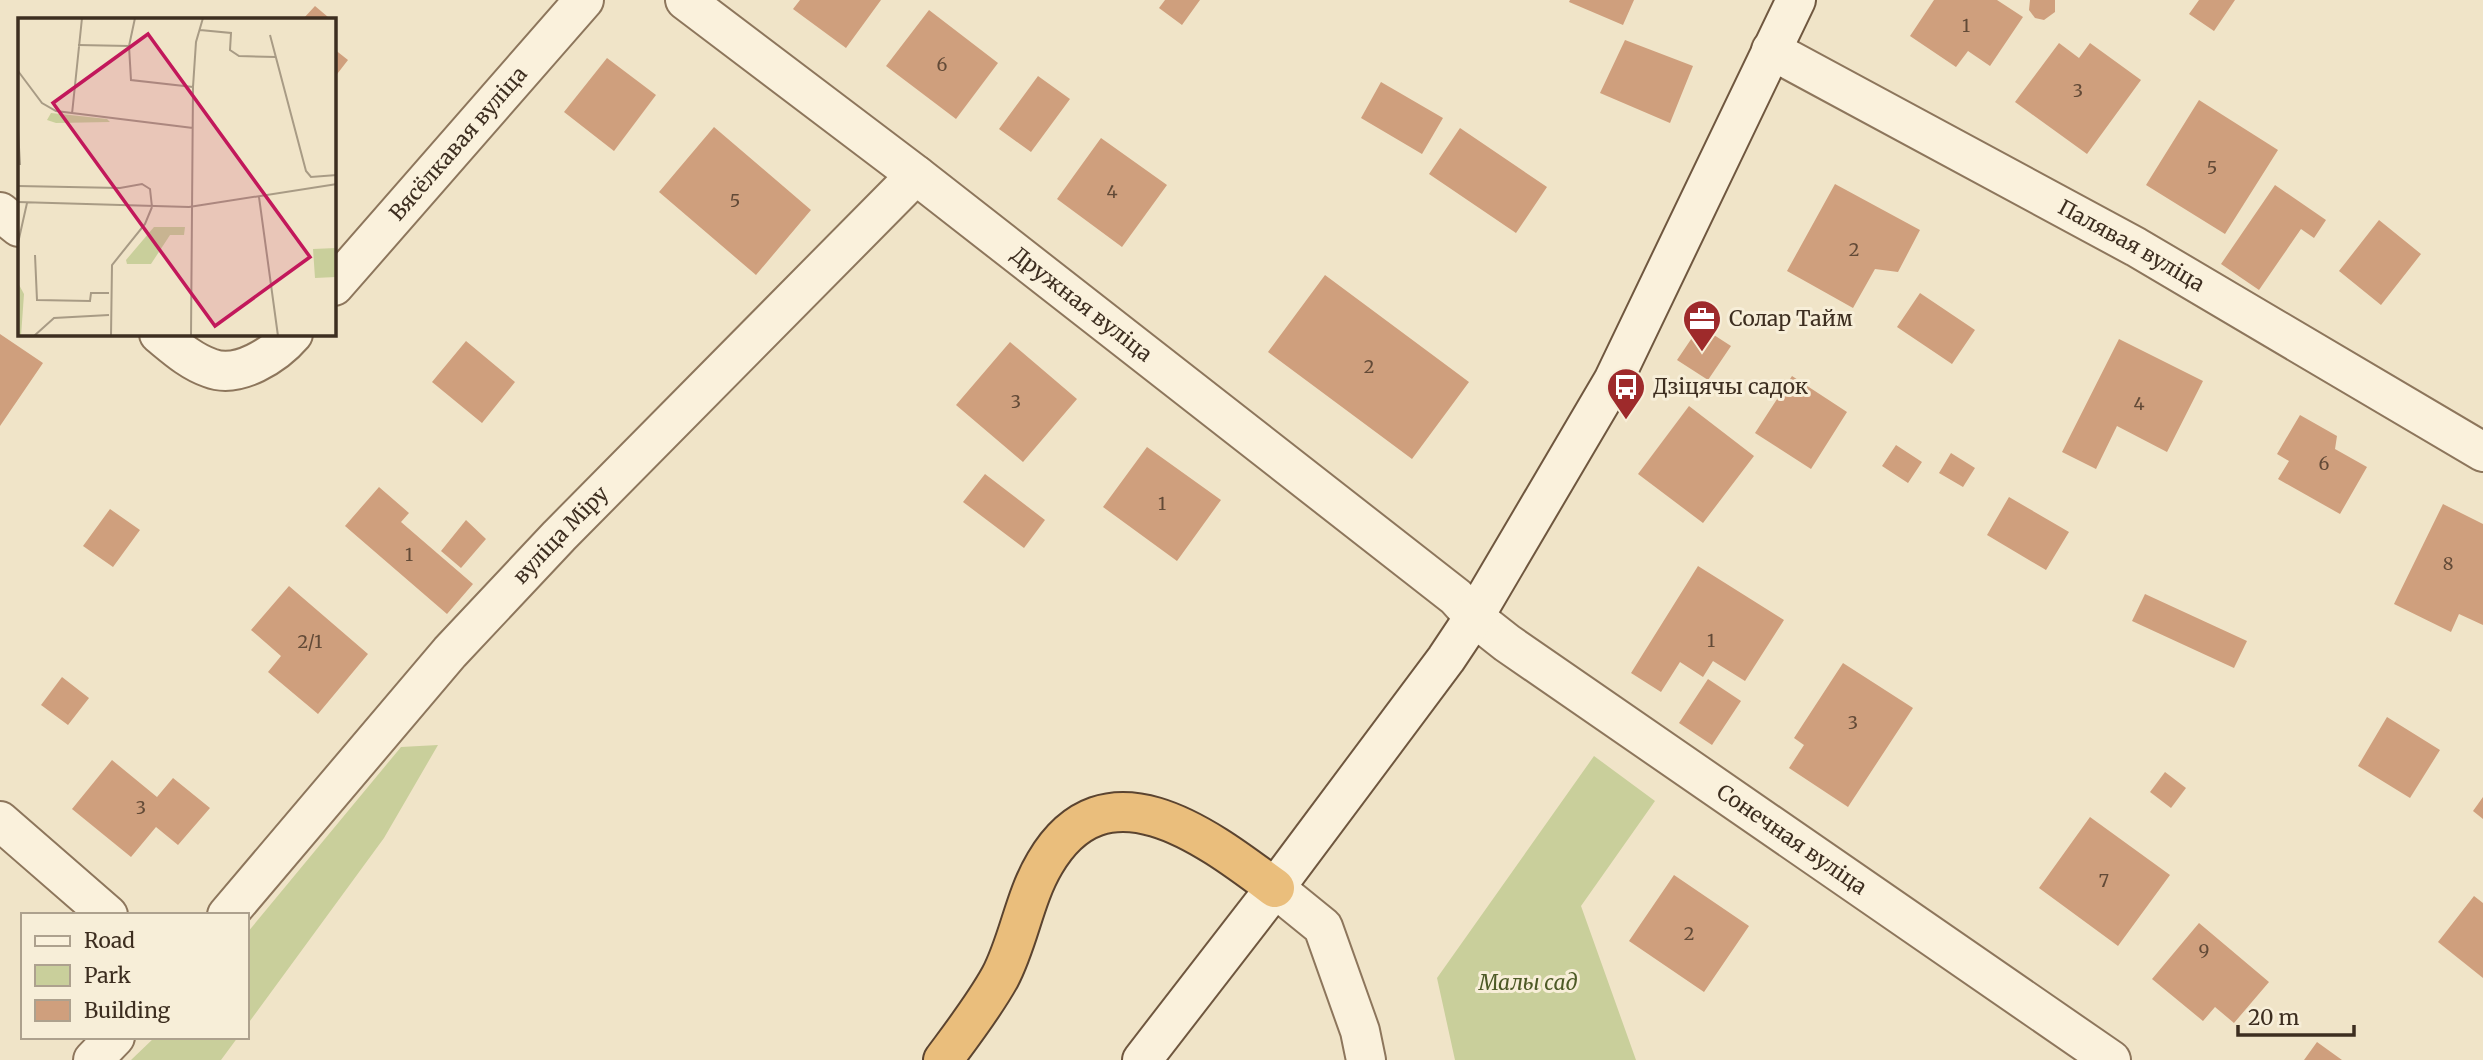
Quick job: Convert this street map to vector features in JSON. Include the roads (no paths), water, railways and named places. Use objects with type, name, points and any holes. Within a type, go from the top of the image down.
[{"type":"highway","points":[[943,1060],[971,1024],[1001,975],[1031,891],[1045,863],[1061,840],[1085,822],[1110,812],[1139,811],[1168,820],[1201,837],[1275,888]]},
{"type":"street","name":"Вясёлкавая вуліца","points":[[336,284],[584,0]]},
{"type":"street","name":"Дружная вуліца","points":[[685,0],[916,174],[1456,597],[1474,617]]},
{"type":"street","points":[[1142,1060],[1275,888],[1446,659],[1474,617],[1613,381],[1796,0]]},
{"type":"street","name":"Палявая вуліца","points":[[1772,50],[2136,247],[2483,452]]},
{"type":"street","name":"вуліца Міру","points":[[229,913],[450,652],[559,536],[916,174]]},
{"type":"street","points":[[0,212],[18,226]]},
{"type":"street","points":[[161,336],[187,358],[213,370],[240,368],[257,363],[280,349],[291,336]]},
{"type":"street","name":"Сонечная вуліца","points":[[1474,617],[1507,643],[2111,1060]]},
{"type":"street","points":[[0,821],[106,913]]},
{"type":"street","points":[[1275,888],[1323,927],[1360,1031],[1366,1060]]},
{"type":"street","points":[[93,1060],[113,1039]]},
{"type":"place","name":"Солар Тайм","points":[[1702,353]]},
{"type":"place","name":"Дзіцячы садок","points":[[1626,421]]},
{"type":"park label","name":"Малы сад","points":[[1528,983]]}]
